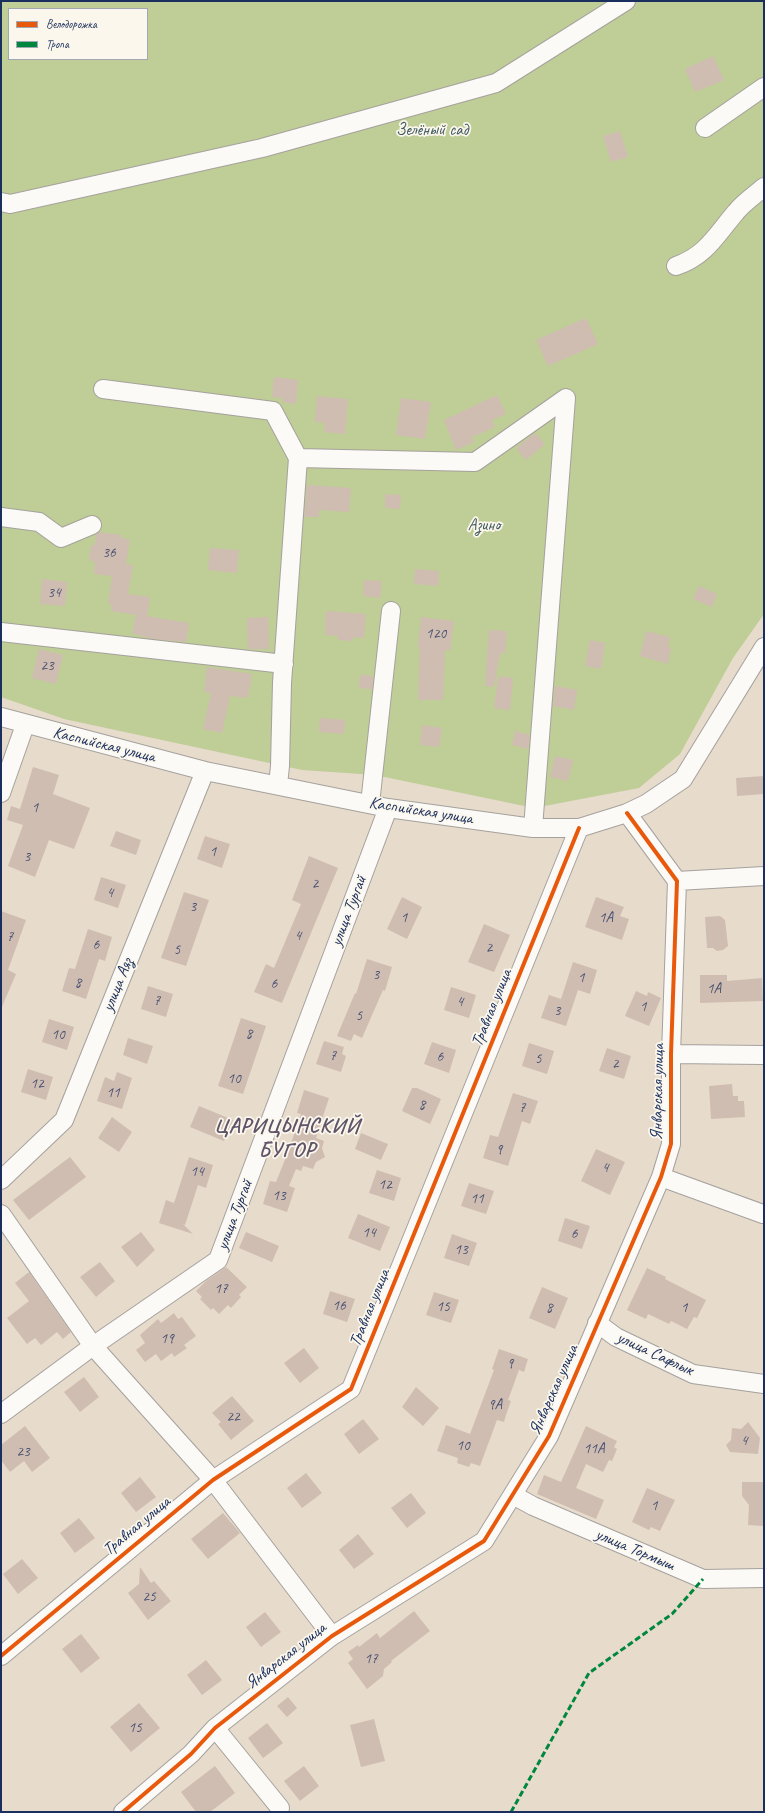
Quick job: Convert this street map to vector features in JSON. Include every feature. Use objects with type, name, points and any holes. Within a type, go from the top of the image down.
[{"type":"street","points":[[1,202],[10,204],[262,148],[496,83],[626,1]]},
{"type":"street","points":[[704,128],[764,87]]},
{"type":"street","points":[[676,266],[686,262],[708,247],[737,210],[764,187]]},
{"type":"street","points":[[103,389],[273,411],[298,458],[284,664],[278,785]]},
{"type":"street","points":[[298,458],[475,462],[566,398],[533,828]]},
{"type":"street","points":[[1,517],[38,522],[61,538],[92,525]]},
{"type":"street","points":[[370,804],[391,611]]},
{"type":"street","points":[[1,632],[284,664]]},
{"type":"street","name":"Каспийская улица","points":[[1,717],[205,770],[388,808],[533,828],[578,828],[626,813],[646,804],[683,779],[764,647]]},
{"type":"street","points":[[1,793],[25,724]]},
{"type":"street","name":"улица Аяз","points":[[1,1180],[64,1120],[205,770]]},
{"type":"street","name":"улица Тургай","points":[[1,1414],[93,1346],[218,1260],[388,808]]},
{"type":"street","points":[[626,813],[677,881],[764,876]]},
{"type":"street","name":"Травная улица","points":[[1,1656],[213,1480],[352,1389],[578,828]]},
{"type":"street","name":"Январская улица","points":[[123,1812],[191,1754],[215,1728],[332,1636],[484,1541],[549,1436],[661,1176],[671,1144],[671,1054],[677,881]]},
{"type":"street","points":[[671,1054],[764,1055]]},
{"type":"street","points":[[661,1176],[763,1214]]},
{"type":"street","points":[[1,1214],[93,1346],[213,1480],[332,1636]]},
{"type":"street","name":"улица Сафлык","points":[[597,1323],[616,1337],[693,1374],[764,1384]]},
{"type":"street","name":"улица Тормыш","points":[[513,1495],[533,1506],[703,1579],[764,1578]]},
{"type":"street","points":[[215,1728],[280,1808]]},
{"type":"green space","name":"Азино","points":[[1,1],[764,1],[764,614],[733,658],[680,754],[639,788],[534,808],[375,775],[302,770],[64,719],[1,697]]},
{"type":"building","points":[[713,56],[724,80],[695,92],[685,69]]},
{"type":"building","points":[[620,131],[628,157],[611,162],[603,136]]},
{"type":"building","points":[[586,318],[598,344],[548,366],[536,340]]},
{"type":"building","points":[[274,377],[298,380],[296,404],[282,402],[283,398],[272,397]]},
{"type":"building","points":[[497,395],[506,414],[492,420],[495,427],[472,437],[474,442],[456,450],[444,420]]},
{"type":"building","points":[[317,396],[348,399],[345,434],[324,432],[325,423],[315,422]]},
{"type":"building","points":[[401,398],[431,402],[425,439],[396,435]]},
{"type":"building","points":[[535,433],[545,444],[526,460],[516,448]]},
{"type":"building","points":[[307,485],[351,488],[349,512],[319,510],[319,517],[304,517]]},
{"type":"building","points":[[385,494],[401,495],[400,509],[385,508]]},
{"type":"building","points":[[99,532],[121,535],[121,538],[130,539],[126,564],[133,565],[128,594],[150,597],[147,616],[189,623],[186,642],[152,639],[132,633],[136,615],[111,611],[112,605],[108,604],[112,576],[94,574],[95,562],[89,560],[91,545],[95,545],[96,535]]},
{"type":"building","points":[[210,548],[239,550],[237,573],[208,570]]},
{"type":"building","points":[[415,569],[439,571],[438,586],[414,584]]},
{"type":"building","points":[[42,579],[67,582],[65,606],[40,604]]},
{"type":"building","points":[[364,580],[382,581],[380,598],[363,596]]},
{"type":"building","points":[[699,586],[717,594],[712,607],[693,599]]},
{"type":"building","points":[[326,611],[366,614],[364,638],[353,637],[353,641],[338,640],[338,636],[325,635]]},
{"type":"building","points":[[268,617],[269,649],[248,649],[247,618]]},
{"type":"building","points":[[421,617],[454,621],[450,651],[445,650],[443,700],[418,700],[420,647],[418,647]]},
{"type":"building","points":[[489,630],[507,631],[505,654],[500,653],[494,687],[485,686]]},
{"type":"building","points":[[646,631],[670,637],[668,647],[671,648],[668,664],[640,656]]},
{"type":"building","points":[[590,640],[605,643],[601,669],[585,666]]},
{"type":"building","points":[[39,649],[63,655],[56,684],[32,678]]},
{"type":"building","points":[[207,667],[252,674],[248,698],[230,696],[222,733],[203,729],[211,693],[204,692]]},
{"type":"building","points":[[360,675],[373,676],[372,689],[359,688]]},
{"type":"building","points":[[498,676],[513,678],[510,710],[494,708]]},
{"type":"building","points":[[555,686],[577,690],[574,710],[553,706]]},
{"type":"building","points":[[320,718],[345,720],[344,734],[319,732]]},
{"type":"building","points":[[422,725],[442,728],[439,747],[420,745]]},
{"type":"building","points":[[515,731],[530,735],[528,749],[512,745]]},
{"type":"building","points":[[555,756],[573,760],[568,781],[550,777]]},
{"type":"building","points":[[33,767],[59,775],[53,794],[90,808],[74,849],[49,840],[35,877],[8,866],[23,825],[7,820],[11,806],[20,809]]},
{"type":"building","points":[[764,776],[764,794],[737,796],[736,778]]},
{"type":"building","points":[[116,831],[141,840],[136,855],[110,846]]},
{"type":"building","points":[[205,836],[230,844],[222,868],[197,859]]},
{"type":"building","points":[[309,856],[338,868],[282,1003],[254,992],[266,964],[274,968],[301,904],[292,900]]},
{"type":"building","points":[[101,877],[126,885],[118,908],[94,900]]},
{"type":"building","points":[[184,892],[209,900],[186,966],[161,958]]},
{"type":"building","points":[[402,897],[422,907],[407,939],[387,929]]},
{"type":"building","points":[[596,897],[624,907],[620,916],[629,919],[622,940],[585,927]]},
{"type":"building","points":[[1,911],[26,920],[8,970],[16,974],[1,1009]]},
{"type":"building","points":[[720,916],[725,920],[728,946],[723,950],[717,951],[713,948],[707,948],[705,917]]},
{"type":"building","points":[[484,924],[510,935],[494,972],[468,962]]},
{"type":"building","points":[[88,929],[112,937],[105,961],[99,959],[86,999],[62,991],[69,968],[75,969]]},
{"type":"building","points":[[367,959],[392,967],[385,991],[383,990],[362,1038],[354,1034],[351,1041],[337,1036],[355,993],[356,994]]},
{"type":"building","points":[[573,962],[597,970],[590,994],[578,990],[566,1026],[541,1018],[549,995],[561,999]]},
{"type":"building","points":[[700,975],[727,975],[727,981],[762,978],[763,1001],[700,1003]]},
{"type":"building","points":[[148,986],[173,994],[166,1017],[141,1009]]},
{"type":"building","points":[[451,987],[476,995],[469,1018],[444,1010]]},
{"type":"building","points":[[636,991],[647,996],[648,992],[661,998],[649,1026],[625,1016]]},
{"type":"building","points":[[241,1018],[266,1026],[243,1094],[218,1086]]},
{"type":"building","points":[[49,1019],[74,1027],[67,1050],[42,1042]]},
{"type":"building","points":[[128,1038],[153,1046],[147,1064],[123,1055]]},
{"type":"building","points":[[324,1041],[344,1047],[342,1054],[346,1056],[341,1072],[316,1064]]},
{"type":"building","points":[[432,1042],[456,1050],[449,1073],[424,1064]]},
{"type":"building","points":[[529,1043],[554,1051],[547,1074],[522,1066]]},
{"type":"building","points":[[607,1048],[631,1056],[624,1079],[599,1071]]},
{"type":"building","points":[[28,1069],[53,1077],[46,1100],[21,1092]]},
{"type":"building","points":[[117,1072],[132,1078],[122,1109],[97,1101],[105,1077],[114,1081]]},
{"type":"building","points":[[732,1084],[733,1096],[738,1096],[738,1101],[744,1101],[745,1117],[711,1119],[709,1086]]},
{"type":"building","points":[[412,1088],[417,1088],[441,1099],[430,1124],[402,1111]]},
{"type":"building","points":[[304,1090],[329,1098],[316,1138],[324,1141],[322,1148],[325,1157],[316,1162],[313,1169],[303,1166],[301,1171],[296,1169],[289,1186],[295,1188],[287,1212],[263,1204],[270,1181],[276,1182],[288,1152],[301,1114],[297,1113]]},
{"type":"building","points":[[513,1093],[538,1101],[530,1124],[522,1121],[508,1166],[483,1158],[490,1135],[498,1137]]},
{"type":"building","points":[[199,1106],[233,1120],[224,1141],[190,1127]]},
{"type":"building","points":[[112,1117],[132,1132],[119,1152],[98,1138]]},
{"type":"building","points":[[361,1133],[388,1144],[381,1160],[355,1149]]},
{"type":"building","points":[[596,1149],[625,1162],[610,1195],[581,1181]]},
{"type":"building","points":[[70,1157],[86,1177],[29,1220],[13,1200]]},
{"type":"building","points":[[189,1157],[213,1165],[206,1188],[198,1185],[185,1225],[183,1224],[193,1234],[159,1223],[166,1200],[174,1203]]},
{"type":"building","points":[[377,1170],[401,1178],[394,1201],[369,1193]]},
{"type":"building","points":[[469,1183],[494,1191],[486,1214],[461,1206]]},
{"type":"building","points":[[358,1214],[390,1227],[380,1251],[348,1238]]},
{"type":"building","points":[[565,1218],[590,1226],[582,1249],[558,1241]]},
{"type":"building","points":[[141,1232],[155,1250],[137,1267],[121,1247]]},
{"type":"building","points":[[246,1232],[279,1246],[272,1262],[239,1248]]},
{"type":"building","points":[[452,1234],[477,1243],[469,1266],[444,1258]]},
{"type":"building","points":[[100,1262],[115,1281],[96,1297],[80,1277]]},
{"type":"building","points":[[226,1267],[247,1287],[239,1295],[241,1297],[231,1308],[228,1305],[219,1314],[213,1308],[211,1310],[200,1299],[202,1297],[196,1291],[206,1281]]},
{"type":"building","points":[[647,1268],[706,1300],[697,1318],[694,1317],[687,1329],[671,1321],[669,1324],[648,1314],[646,1319],[627,1310]]},
{"type":"building","points":[[29,1272],[71,1332],[63,1339],[57,1332],[41,1345],[35,1338],[27,1344],[7,1318],[29,1301],[15,1283]]},
{"type":"building","points":[[542,1287],[568,1298],[555,1329],[529,1318]]},
{"type":"building","points":[[330,1291],[355,1299],[347,1322],[323,1314]]},
{"type":"building","points":[[434,1292],[459,1300],[451,1323],[426,1315]]},
{"type":"building","points":[[174,1313],[178,1319],[182,1317],[196,1336],[184,1345],[187,1348],[174,1357],[172,1353],[161,1361],[156,1354],[145,1362],[136,1350],[145,1343],[140,1335],[158,1319],[161,1323]]},
{"type":"building","points":[[304,1348],[319,1368],[300,1383],[284,1363]]},
{"type":"building","points":[[499,1349],[528,1359],[524,1372],[519,1370],[508,1400],[511,1401],[504,1422],[497,1420],[480,1466],[471,1463],[469,1467],[457,1463],[458,1458],[437,1451],[446,1425],[470,1434],[494,1370],[492,1369]]},
{"type":"building","points":[[84,1377],[99,1397],[80,1412],[64,1392]]},
{"type":"building","points":[[416,1387],[439,1408],[423,1426],[402,1407]]},
{"type":"building","points":[[232,1396],[254,1421],[231,1440],[218,1424],[221,1422],[212,1413]]},
{"type":"building","points":[[363,1419],[379,1439],[359,1454],[344,1434]]},
{"type":"building","points":[[748,1422],[760,1438],[758,1454],[730,1452],[726,1445],[731,1440],[732,1428],[741,1429]]},
{"type":"building","points":[[25,1426],[50,1458],[32,1472],[24,1461],[10,1472],[1,1460],[1,1445]]},
{"type":"building","points":[[586,1426],[617,1441],[614,1447],[617,1449],[612,1461],[609,1460],[603,1472],[586,1464],[576,1488],[604,1500],[596,1519],[537,1494],[544,1475],[561,1482]]},
{"type":"building","points":[[306,1473],[322,1493],[302,1508],[287,1488]]},
{"type":"building","points":[[140,1477],[156,1497],[136,1512],[121,1493]]},
{"type":"building","points":[[742,1482],[764,1482],[763,1526],[748,1525],[749,1505],[742,1496]]},
{"type":"building","points":[[647,1488],[675,1500],[660,1531],[651,1527],[649,1530],[632,1522]]},
{"type":"building","points":[[411,1493],[426,1513],[407,1528],[391,1508]]},
{"type":"building","points":[[223,1513],[240,1533],[208,1559],[191,1539]]},
{"type":"building","points":[[79,1518],[95,1538],[75,1553],[60,1533]]},
{"type":"building","points":[[358,1534],[374,1554],[354,1569],[339,1550]]},
{"type":"building","points":[[22,1559],[38,1578],[18,1594],[3,1574]]},
{"type":"building","points":[[140,1567],[151,1583],[154,1581],[171,1601],[148,1620],[128,1593],[139,1584]]},
{"type":"building","points":[[414,1611],[430,1631],[391,1661],[392,1662],[384,1669],[383,1676],[367,1689],[348,1663],[353,1659],[348,1652],[358,1645],[359,1647],[377,1633],[380,1638]]},
{"type":"building","points":[[265,1612],[281,1632],[261,1647],[246,1627]]},
{"type":"building","points":[[81,1634],[100,1658],[81,1673],[62,1649]]},
{"type":"building","points":[[206,1660],[222,1680],[202,1695],[187,1675]]},
{"type":"building","points":[[288,1697],[297,1708],[287,1717],[277,1706]]},
{"type":"building","points":[[139,1703],[160,1728],[131,1752],[110,1727]]},
{"type":"building","points":[[374,1719],[385,1761],[361,1767],[350,1725]]},
{"type":"building","points":[[267,1723],[283,1743],[263,1758],[248,1738]]},
{"type":"building","points":[[215,1766],[235,1793],[210,1812],[196,1812],[181,1792]]},
{"type":"building","points":[[304,1766],[319,1786],[300,1801],[284,1781]]},
{"type":"marked path","points":[[511,1812],[589,1673],[672,1614],[703,1579]]},
{"type":"cycle path","points":[[123,1812],[191,1754],[215,1728],[332,1636],[484,1541],[549,1436],[661,1177],[671,1144],[671,1054],[677,881],[627,813]]},
{"type":"cycle path","points":[[1,1656],[213,1480],[351,1389],[579,828]]},
{"type":"district","name":"ЦАРИЦЫНСКИЙ БУГОР","points":[[287,1138]]},
{"type":"park label","name":"Зелёный сад","points":[[432,131]]}]
